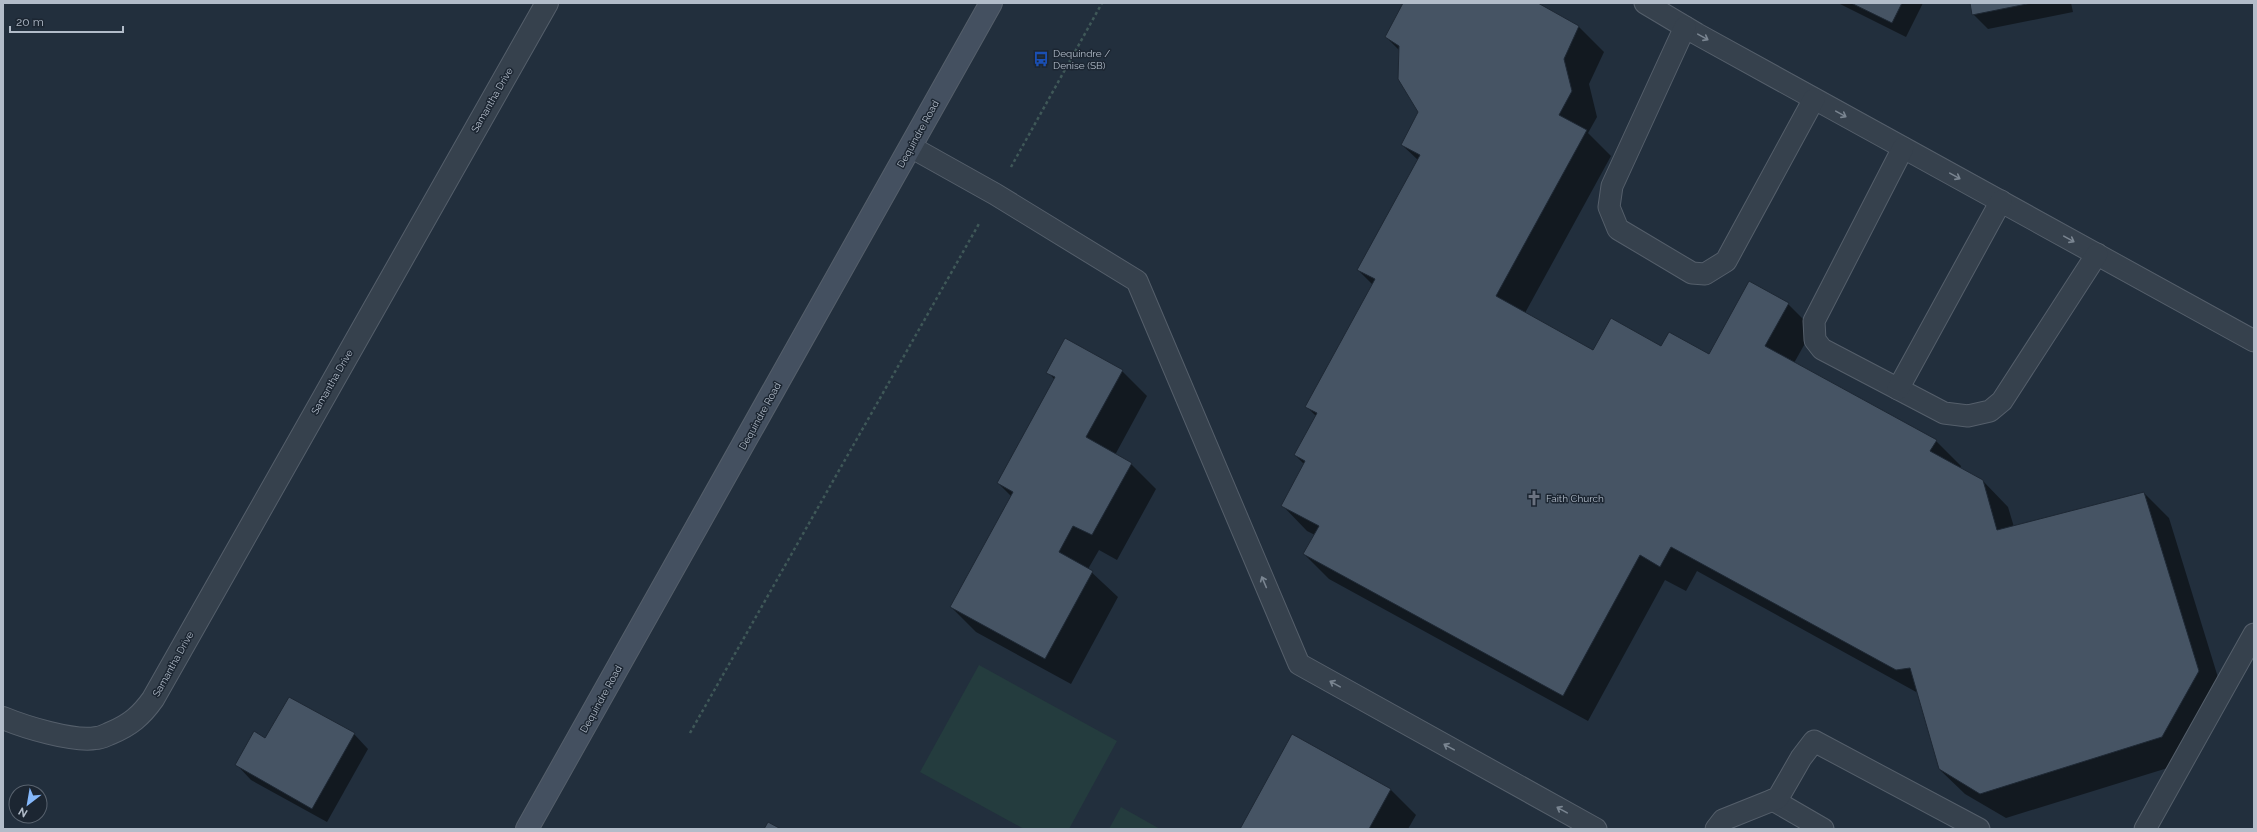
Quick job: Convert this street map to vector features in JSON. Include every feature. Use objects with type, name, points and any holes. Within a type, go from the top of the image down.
[{"type":"main road","name":"Dequindre Road","points":[[527,829],[991,3]]},
{"type":"street","name":"Samantha Drive","points":[[3,718],[27,728],[66,736],[96,738],[125,727],[140,716],[154,699],[547,3]]},
{"type":"lane","points":[[1645,3],[1814,99],[2254,341]]},
{"type":"lane","points":[[1685,27],[1612,186],[1610,207],[1618,229],[1692,273],[1705,274],[1726,261],[1814,99]]},
{"type":"lane","points":[[911,147],[995,194],[1137,281],[1299,664],[1596,829]]},
{"type":"lane","points":[[1903,148],[1814,321],[1815,340],[1822,349],[1944,413],[1968,416],[1990,410],[2002,401],[2097,254]]},
{"type":"lane","points":[[1898,389],[2001,201]]},
{"type":"lane","points":[[2145,829],[2254,634]]},
{"type":"lane","points":[[1716,829],[1723,820],[1778,798],[1800,758],[1814,741],[1979,829]]},
{"type":"lane","points":[[1773,800],[1823,829]]},
{"type":"path","points":[[1007,174],[1102,3]]},
{"type":"path","points":[[690,733],[983,216]]},
{"type":"green space","points":[[979,665],[1117,741],[1069,829],[1024,829],[920,772]]},
{"type":"green space","points":[[1121,807],[1160,829],[1109,829]]},
{"type":"building","points":[[1403,3],[1538,3],[1579,26],[1564,59],[1572,91],[1559,115],[1587,130],[1496,296],[1593,350],[1611,318],[1661,346],[1669,332],[1709,354],[1749,281],[1789,303],[1765,346],[1937,440],[1930,451],[1983,480],[1997,530],[2144,492],[2199,671],[2162,737],[1980,794],[1939,769],[1910,668],[1896,670],[1671,547],[1660,567],[1640,555],[1563,696],[1303,554],[1319,526],[1281,506],[1305,461],[1294,455],[1317,413],[1305,407],[1375,279],[1357,270],[1420,155],[1401,145],[1418,112],[1398,79],[1399,46],[1385,37]]},
{"type":"building","points":[[1851,3],[1902,3],[1892,23]]},
{"type":"building","points":[[1970,3],[2032,3],[1972,15]]},
{"type":"building","points":[[1065,338],[1123,370],[1086,437],[1132,463],[1092,535],[1073,526],[1059,552],[1093,571],[1045,659],[950,607],[1013,492],[997,483],[1055,377],[1046,373]]},
{"type":"building","points":[[289,697],[355,733],[312,809],[235,765],[254,731],[265,738]]},
{"type":"building","points":[[1292,734],[1391,789],[1369,829],[1240,829]]},
{"type":"building","points":[[768,822],[781,829],[764,829]]},
{"type":"place","name":"Dequindre / Denise (SB)","points":[[1041,59]]},
{"type":"place","name":"Faith Church","points":[[1534,498]]}]
